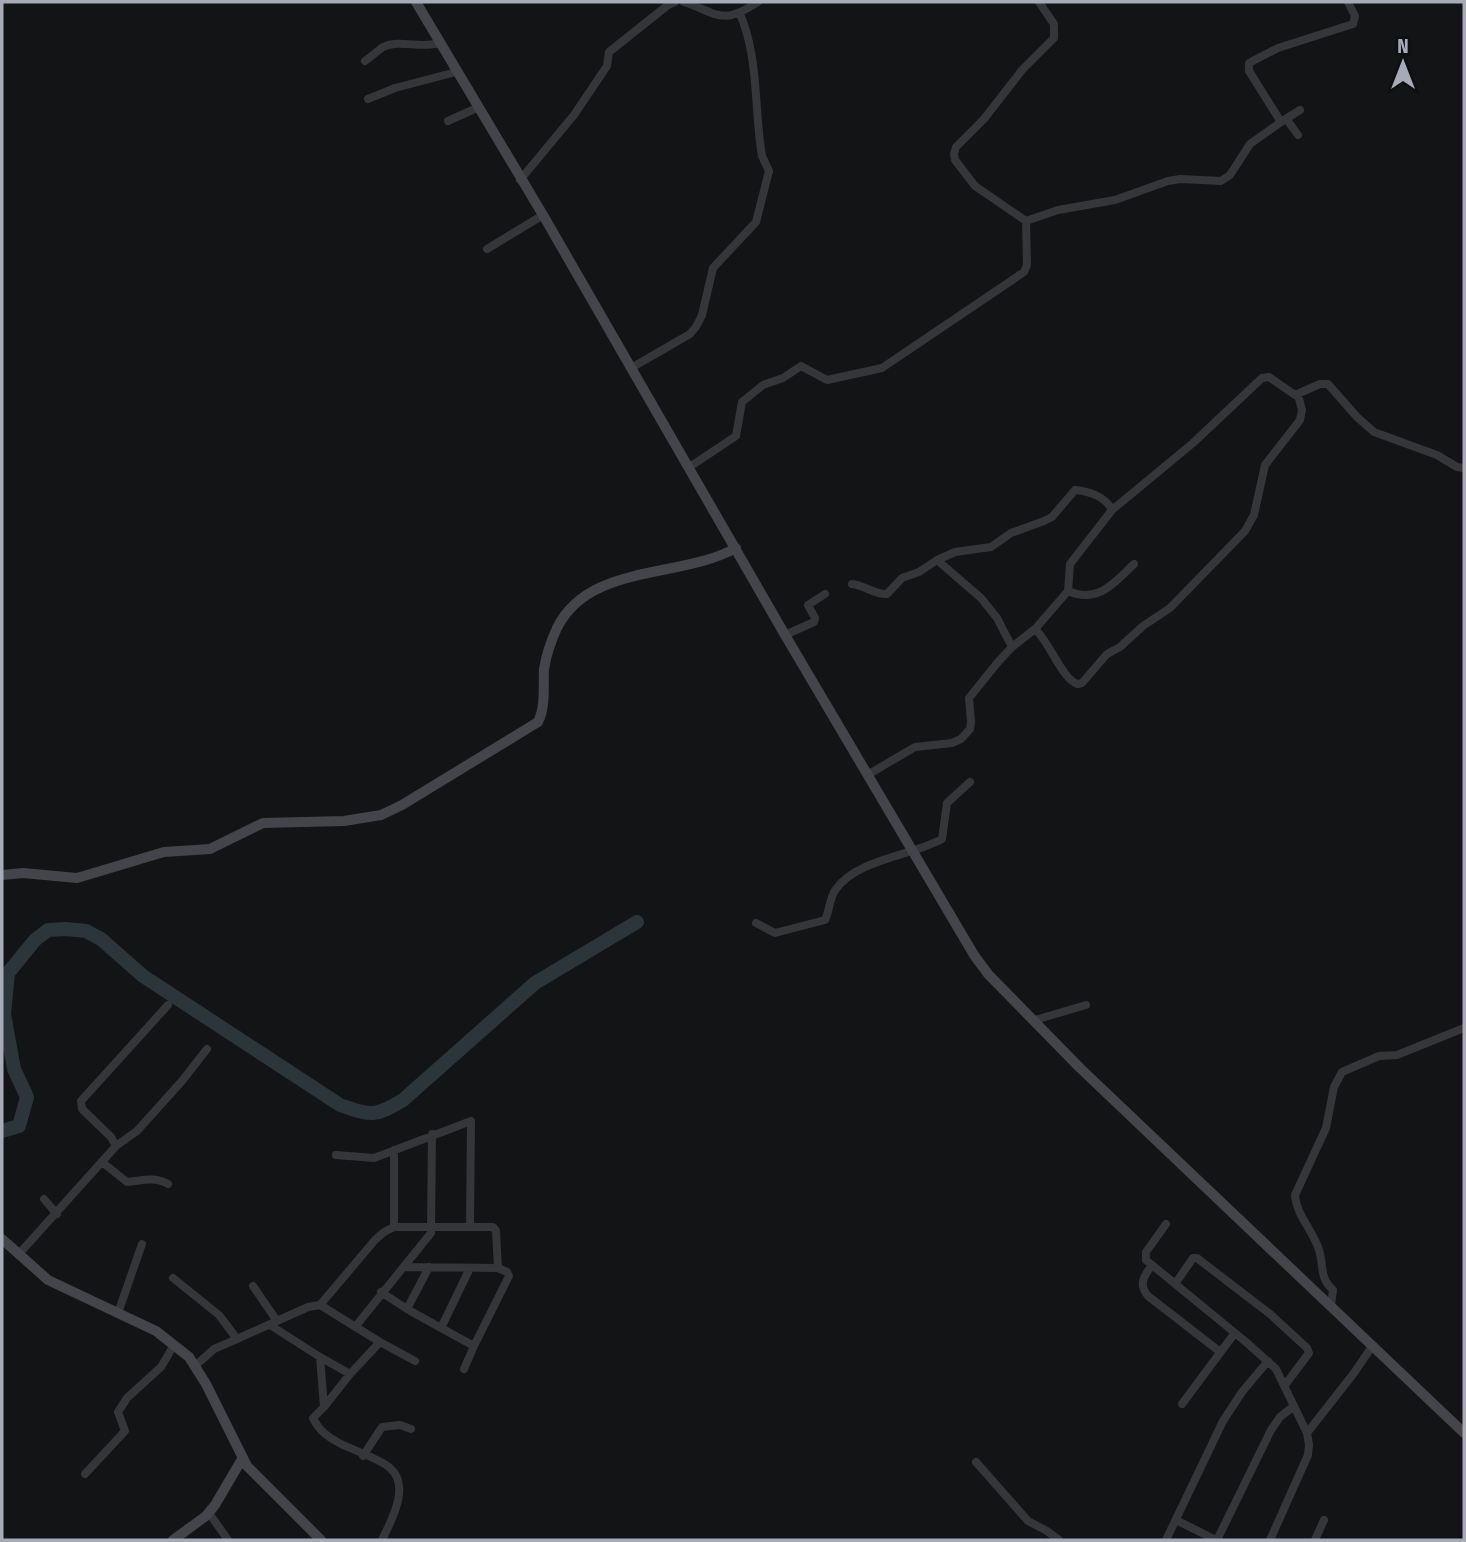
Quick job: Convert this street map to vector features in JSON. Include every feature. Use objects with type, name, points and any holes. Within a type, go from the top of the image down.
[{"type":"street","points":[[416,2],[974,955],[988,974],[1080,1068],[1464,1433]]},
{"type":"street","points":[[520,180],[574,115],[607,66],[609,52],[675,2]]},
{"type":"street","points":[[684,2],[714,15],[740,14],[758,2]]},
{"type":"street","points":[[1026,222],[975,186],[955,160],[954,154],[956,147],[984,119],[1022,70],[1055,38],[1054,24],[1039,2]]},
{"type":"street","points":[[1298,135],[1284,121],[1249,71],[1249,63],[1278,47],[1353,24],[1355,16],[1348,2]]},
{"type":"street","points":[[631,368],[690,334],[696,327],[702,315],[713,268],[753,227],[758,217],[769,171],[761,152],[750,47],[740,14]]},
{"type":"street","points":[[365,61],[389,45],[422,47],[439,43]]},
{"type":"street","points":[[368,99],[396,88],[456,72]]},
{"type":"street","points":[[448,121],[479,107]]},
{"type":"street","points":[[1026,222],[1058,209],[1115,200],[1168,181],[1221,181],[1230,175],[1250,144],[1300,110]]},
{"type":"street","points":[[487,249],[543,215]]},
{"type":"street","points":[[688,468],[736,436],[742,402],[763,385],[783,378],[802,366],[827,380],[882,368],[1024,272],[1027,265],[1026,222]]},
{"type":"street","points":[[869,774],[915,747],[952,743],[961,739],[970,729],[970,698],[1012,647],[1035,629],[1068,591],[1070,564],[1112,510],[1193,443],[1262,378],[1269,377],[1292,394],[1298,395],[1306,389],[1328,384],[1374,432],[1437,454],[1457,467],[1464,468]]},
{"type":"street","points":[[1035,629],[1044,637],[1070,681],[1078,684],[1082,683],[1107,654],[1170,608],[1245,531],[1254,516],[1265,465],[1300,420],[1302,410],[1298,395]]},
{"type":"street","points":[[852,584],[862,585],[878,594],[887,593],[902,578],[919,572],[937,559],[955,552],[991,547],[1011,533],[1052,517],[1075,491],[1101,498],[1112,510]]},
{"type":"street","points":[[2,875],[23,873],[77,877],[164,852],[210,849],[263,823],[344,821],[390,812],[538,722],[543,699],[545,665],[552,639],[564,617],[578,601],[592,591],[614,582],[706,562],[736,548]]},
{"type":"street","points":[[937,559],[981,598],[997,618],[1012,647]]},
{"type":"street","points":[[1068,591],[1087,596],[1098,594],[1109,589],[1134,564]]},
{"type":"street","points":[[785,635],[814,622],[815,618],[808,605],[825,594]]},
{"type":"street","points":[[756,923],[775,933],[825,920],[835,890],[846,878],[942,839],[947,803],[970,782]]},
{"type":"street","points":[[116,1146],[111,1137],[82,1109],[82,1101],[168,1005]]},
{"type":"street","points":[[1035,1020],[1086,1005]]},
{"type":"street","points":[[1331,1306],[1333,1290],[1323,1277],[1319,1250],[1295,1205],[1295,1195],[1326,1128],[1338,1078],[1347,1068],[1381,1056],[1397,1055],[1464,1028]]},
{"type":"street","points":[[18,1255],[116,1146],[137,1130],[182,1081],[207,1049]]},
{"type":"street","points":[[336,1155],[374,1158],[471,1121],[470,1227]]},
{"type":"street","points":[[355,1327],[433,1229],[432,1134]]},
{"type":"street","points":[[394,1150],[394,1227]]},
{"type":"street","points":[[102,1162],[127,1182],[144,1179],[168,1184]]},
{"type":"street","points":[[44,1199],[57,1214]]},
{"type":"street","points":[[1166,1224],[1146,1252],[1150,1267],[1175,1284],[1276,1369],[1307,1433],[1308,1455],[1270,1540]]},
{"type":"street","points":[[195,1366],[214,1349],[308,1307],[320,1305],[375,1240],[394,1227],[495,1228],[498,1268]]},
{"type":"street","points":[[2,1239],[48,1280],[156,1331],[174,1345],[195,1366],[225,1419],[242,1459],[276,1497],[321,1540]]},
{"type":"street","points":[[118,1312],[142,1244]]},
{"type":"street","points":[[1175,1284],[1194,1258],[1197,1258],[1289,1331],[1309,1353],[1284,1385]]},
{"type":"street","points":[[404,1267],[498,1268],[508,1272],[509,1276],[464,1369]]},
{"type":"street","points":[[407,1309],[429,1267]]},
{"type":"street","points":[[1150,1267],[1142,1284],[1148,1296],[1219,1351]]},
{"type":"street","points":[[441,1328],[470,1268]]},
{"type":"street","points":[[173,1278],[219,1315],[237,1339]]},
{"type":"street","points":[[253,1286],[273,1323],[320,1357],[350,1374]]},
{"type":"street","points":[[381,1292],[474,1346]]},
{"type":"street","points":[[320,1305],[415,1361]]},
{"type":"street","points":[[1182,1404],[1234,1334]]},
{"type":"street","points":[[380,1342],[313,1418],[324,1435],[390,1467],[397,1477],[396,1512],[382,1540]]},
{"type":"street","points":[[85,1474],[125,1431],[118,1412],[127,1398],[155,1374],[174,1345]]},
{"type":"street","points":[[1307,1433],[1373,1345]]},
{"type":"street","points":[[320,1357],[324,1407]]},
{"type":"street","points":[[1166,1540],[1223,1421],[1242,1392],[1268,1361]]},
{"type":"street","points":[[1176,1520],[1216,1540],[1270,1430],[1280,1417],[1294,1406]]},
{"type":"street","points":[[363,1456],[382,1427],[400,1425],[411,1429]]},
{"type":"street","points":[[173,1540],[209,1513],[242,1459]]},
{"type":"street","points":[[976,1462],[1028,1521],[1059,1540]]},
{"type":"street","points":[[209,1513],[228,1540]]},
{"type":"street","points":[[1315,1540],[1324,1520]]},
{"type":"waterway","points":[[2,1131],[19,1126],[27,1097],[14,1069],[4,1014],[8,973],[35,940],[48,930],[86,931],[101,939],[143,976],[340,1105],[373,1113],[386,1110],[403,1100],[535,983],[637,922]]}]
